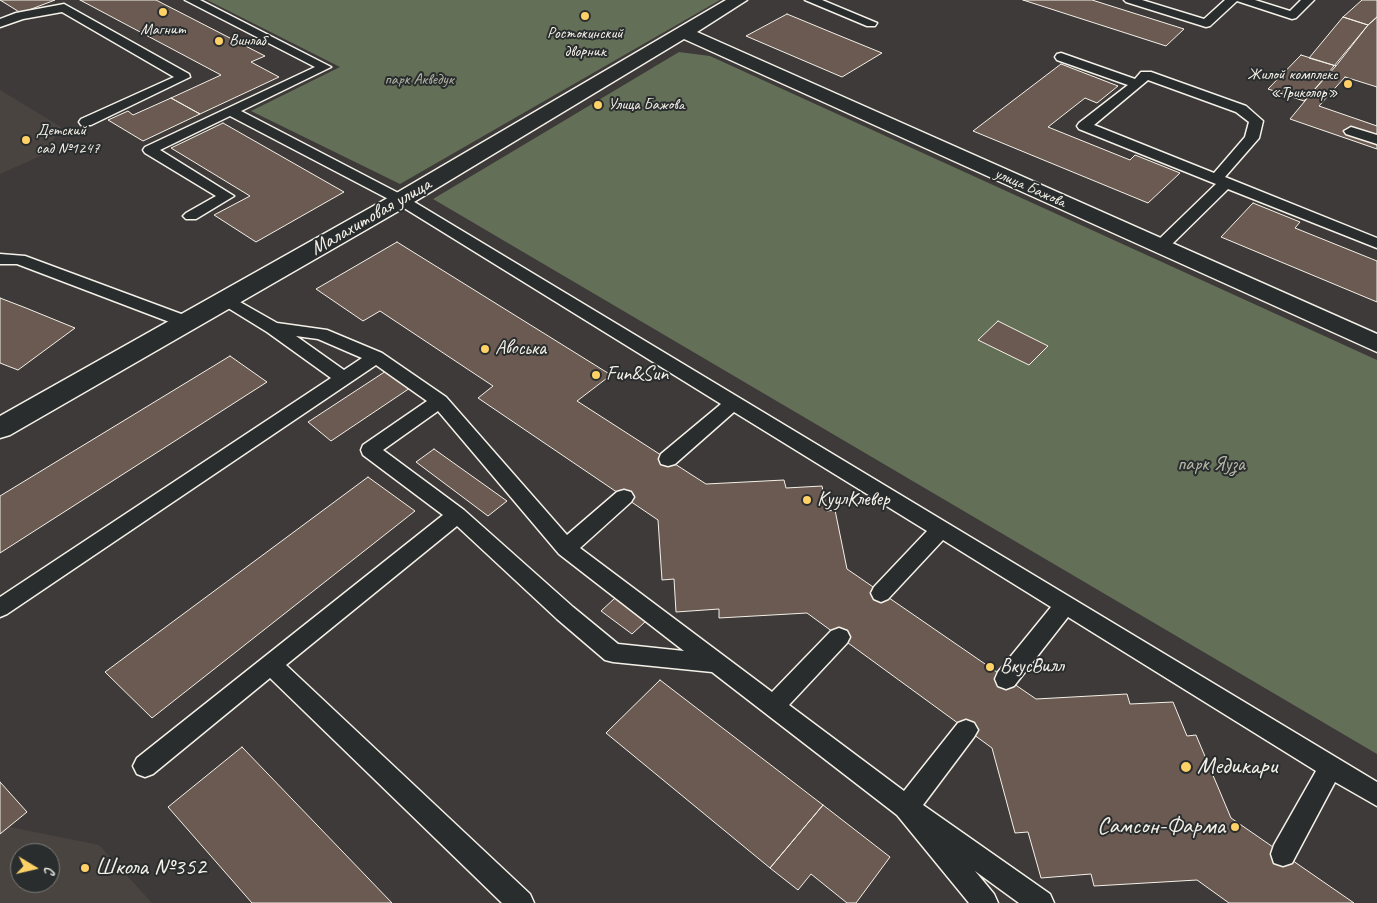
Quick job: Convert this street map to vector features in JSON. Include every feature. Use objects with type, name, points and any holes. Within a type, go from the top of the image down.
[{"type":"street","name":"Малахитовая улица","points":[[0,428],[401,200],[738,0]]},
{"type":"street","name":"улица Бажова","points":[[683,32],[1377,344]]},
{"type":"lane","points":[[191,0],[325,67],[150,150],[227,196],[191,216]]},
{"type":"lane","points":[[811,0],[871,23]]},
{"type":"lane","points":[[1130,0],[1206,23],[1232,0]]},
{"type":"lane","points":[[1242,0],[1292,15],[1308,0]]},
{"type":"lane","points":[[1,22],[64,8],[184,76],[86,122]]},
{"type":"lane","points":[[1061,57],[1137,84]]},
{"type":"lane","points":[[1160,246],[1221,180],[1252,138],[1256,121],[1241,109],[1146,75],[1084,126],[1221,180],[1377,243]]},
{"type":"lane","points":[[230,111],[401,200],[1377,795]]},
{"type":"lane","points":[[1351,131],[1377,140]]},
{"type":"lane","points":[[0,259],[20,259],[186,322]]},
{"type":"lane","points":[[226,299],[272,328],[344,379]]},
{"type":"lane","points":[[272,328],[320,334],[376,357],[440,401],[566,548],[906,807],[1041,903]]},
{"type":"lane","points":[[0,608],[376,357]]},
{"type":"lane","points":[[440,401],[370,450],[457,515],[612,653],[715,663]]},
{"type":"lane","points":[[668,459],[734,402]]},
{"type":"lane","points":[[566,548],[624,497]]},
{"type":"lane","points":[[145,766],[457,515]]},
{"type":"lane","points":[[881,593],[941,529]]},
{"type":"lane","points":[[1006,679],[1065,605]]},
{"type":"lane","points":[[773,706],[838,636]]},
{"type":"lane","points":[[271,665],[521,903]]},
{"type":"lane","points":[[906,807],[966,730]]},
{"type":"lane","points":[[1283,854],[1331,767]]},
{"type":"lane","points":[[906,807],[985,903]]},
{"type":"shaded area","name":"Детский сад №1247","points":[[0,90],[61,127],[45,154],[0,174]]},
{"type":"shaded area","name":"Школа №352","points":[[0,825],[99,845],[152,903],[0,903]]},
{"type":"green space","name":"парк Акведук","points":[[207,0],[720,0],[400,184],[251,111],[340,67]]},
{"type":"green space","name":"парк Яуза","points":[[679,52],[710,56],[1377,360],[1377,754],[433,199]]},
{"type":"building","points":[[0,0],[55,0],[21,13]]},
{"type":"building","points":[[80,0],[156,0],[265,56],[251,62],[279,77],[200,114],[171,98],[221,75]]},
{"type":"building","points":[[1023,0],[1092,0],[1184,29],[1166,46]]},
{"type":"building","points":[[1362,0],[1377,0],[1377,17],[1368,25],[1343,17]]},
{"type":"building","points":[[787,14],[882,53],[842,77],[746,36]]},
{"type":"building","points":[[1343,17],[1368,25],[1336,66],[1309,58]]},
{"type":"building","name":"Жилой комплекс «Триколор»","points":[[1377,17],[1377,149],[1290,119],[1368,25]]},
{"type":"building","points":[[1301,55],[1336,66],[1304,101],[1268,89]]},
{"type":"building","points":[[1061,64],[1118,86],[1097,103],[1085,98],[1048,127],[1130,160],[1135,155],[1180,173],[1148,203],[973,131]]},
{"type":"building","points":[[1345,77],[1377,87],[1377,126],[1319,106]]},
{"type":"building","points":[[171,98],[200,114],[143,141],[108,120],[128,111],[133,115]]},
{"type":"building","points":[[223,123],[344,192],[256,242],[214,215],[250,196],[171,148]]},
{"type":"building","points":[[1253,203],[1300,222],[1295,228],[1377,261],[1377,302],[1221,237]]},
{"type":"building","points":[[397,242],[611,375],[577,401],[706,484],[784,480],[786,488],[822,486],[827,511],[835,510],[847,569],[1036,699],[1127,694],[1130,704],[1173,702],[1187,736],[1196,735],[1231,818],[1354,903],[1229,903],[1197,880],[1094,886],[1091,874],[1041,878],[1028,832],[1015,833],[992,748],[807,613],[719,618],[719,609],[676,612],[674,579],[662,580],[658,520],[478,398],[493,386],[380,311],[363,321],[316,289]]},
{"type":"building","points":[[0,298],[75,328],[18,370],[0,363]]},
{"type":"building","points":[[998,321],[1048,346],[1029,365],[978,340]]},
{"type":"building","points":[[230,356],[267,382],[0,553],[0,496]]},
{"type":"building","points":[[386,371],[410,388],[331,441],[308,422]]},
{"type":"building","points":[[434,449],[507,501],[488,516],[416,462]]},
{"type":"building","points":[[368,477],[415,511],[152,718],[105,672]]},
{"type":"building","points":[[615,598],[646,621],[632,634],[601,611]]},
{"type":"building","points":[[660,680],[823,805],[770,868],[606,733]]},
{"type":"building","points":[[242,747],[392,903],[252,903],[168,807]]},
{"type":"building","points":[[0,782],[27,812],[0,834]]},
{"type":"building","points":[[823,805],[890,857],[856,903],[847,903],[811,874],[798,890],[770,868]]},
{"type":"place","name":"Магнит","points":[[163,12]]},
{"type":"place","name":"Ростокинский дворник","points":[[585,16]]},
{"type":"place","name":"Винлаб","points":[[219,41]]},
{"type":"place","name":"Жилой комплекс «Триколор»","points":[[1348,84]]},
{"type":"place","name":"Улица Бажова","points":[[598,105]]},
{"type":"place","name":"Детский сад №1247","points":[[26,140]]},
{"type":"place","name":"Авоська","points":[[485,349]]},
{"type":"place","name":"Fun&Sun","points":[[596,375]]},
{"type":"place","name":"КуулКлевер","points":[[807,500]]},
{"type":"place","name":"ВкусВилл","points":[[990,667]]},
{"type":"place","name":"Медикари","points":[[1186,767]]},
{"type":"place","name":"Самсон-Фарма","points":[[1235,827]]},
{"type":"place","name":"Школа №352","points":[[85,868]]}]
